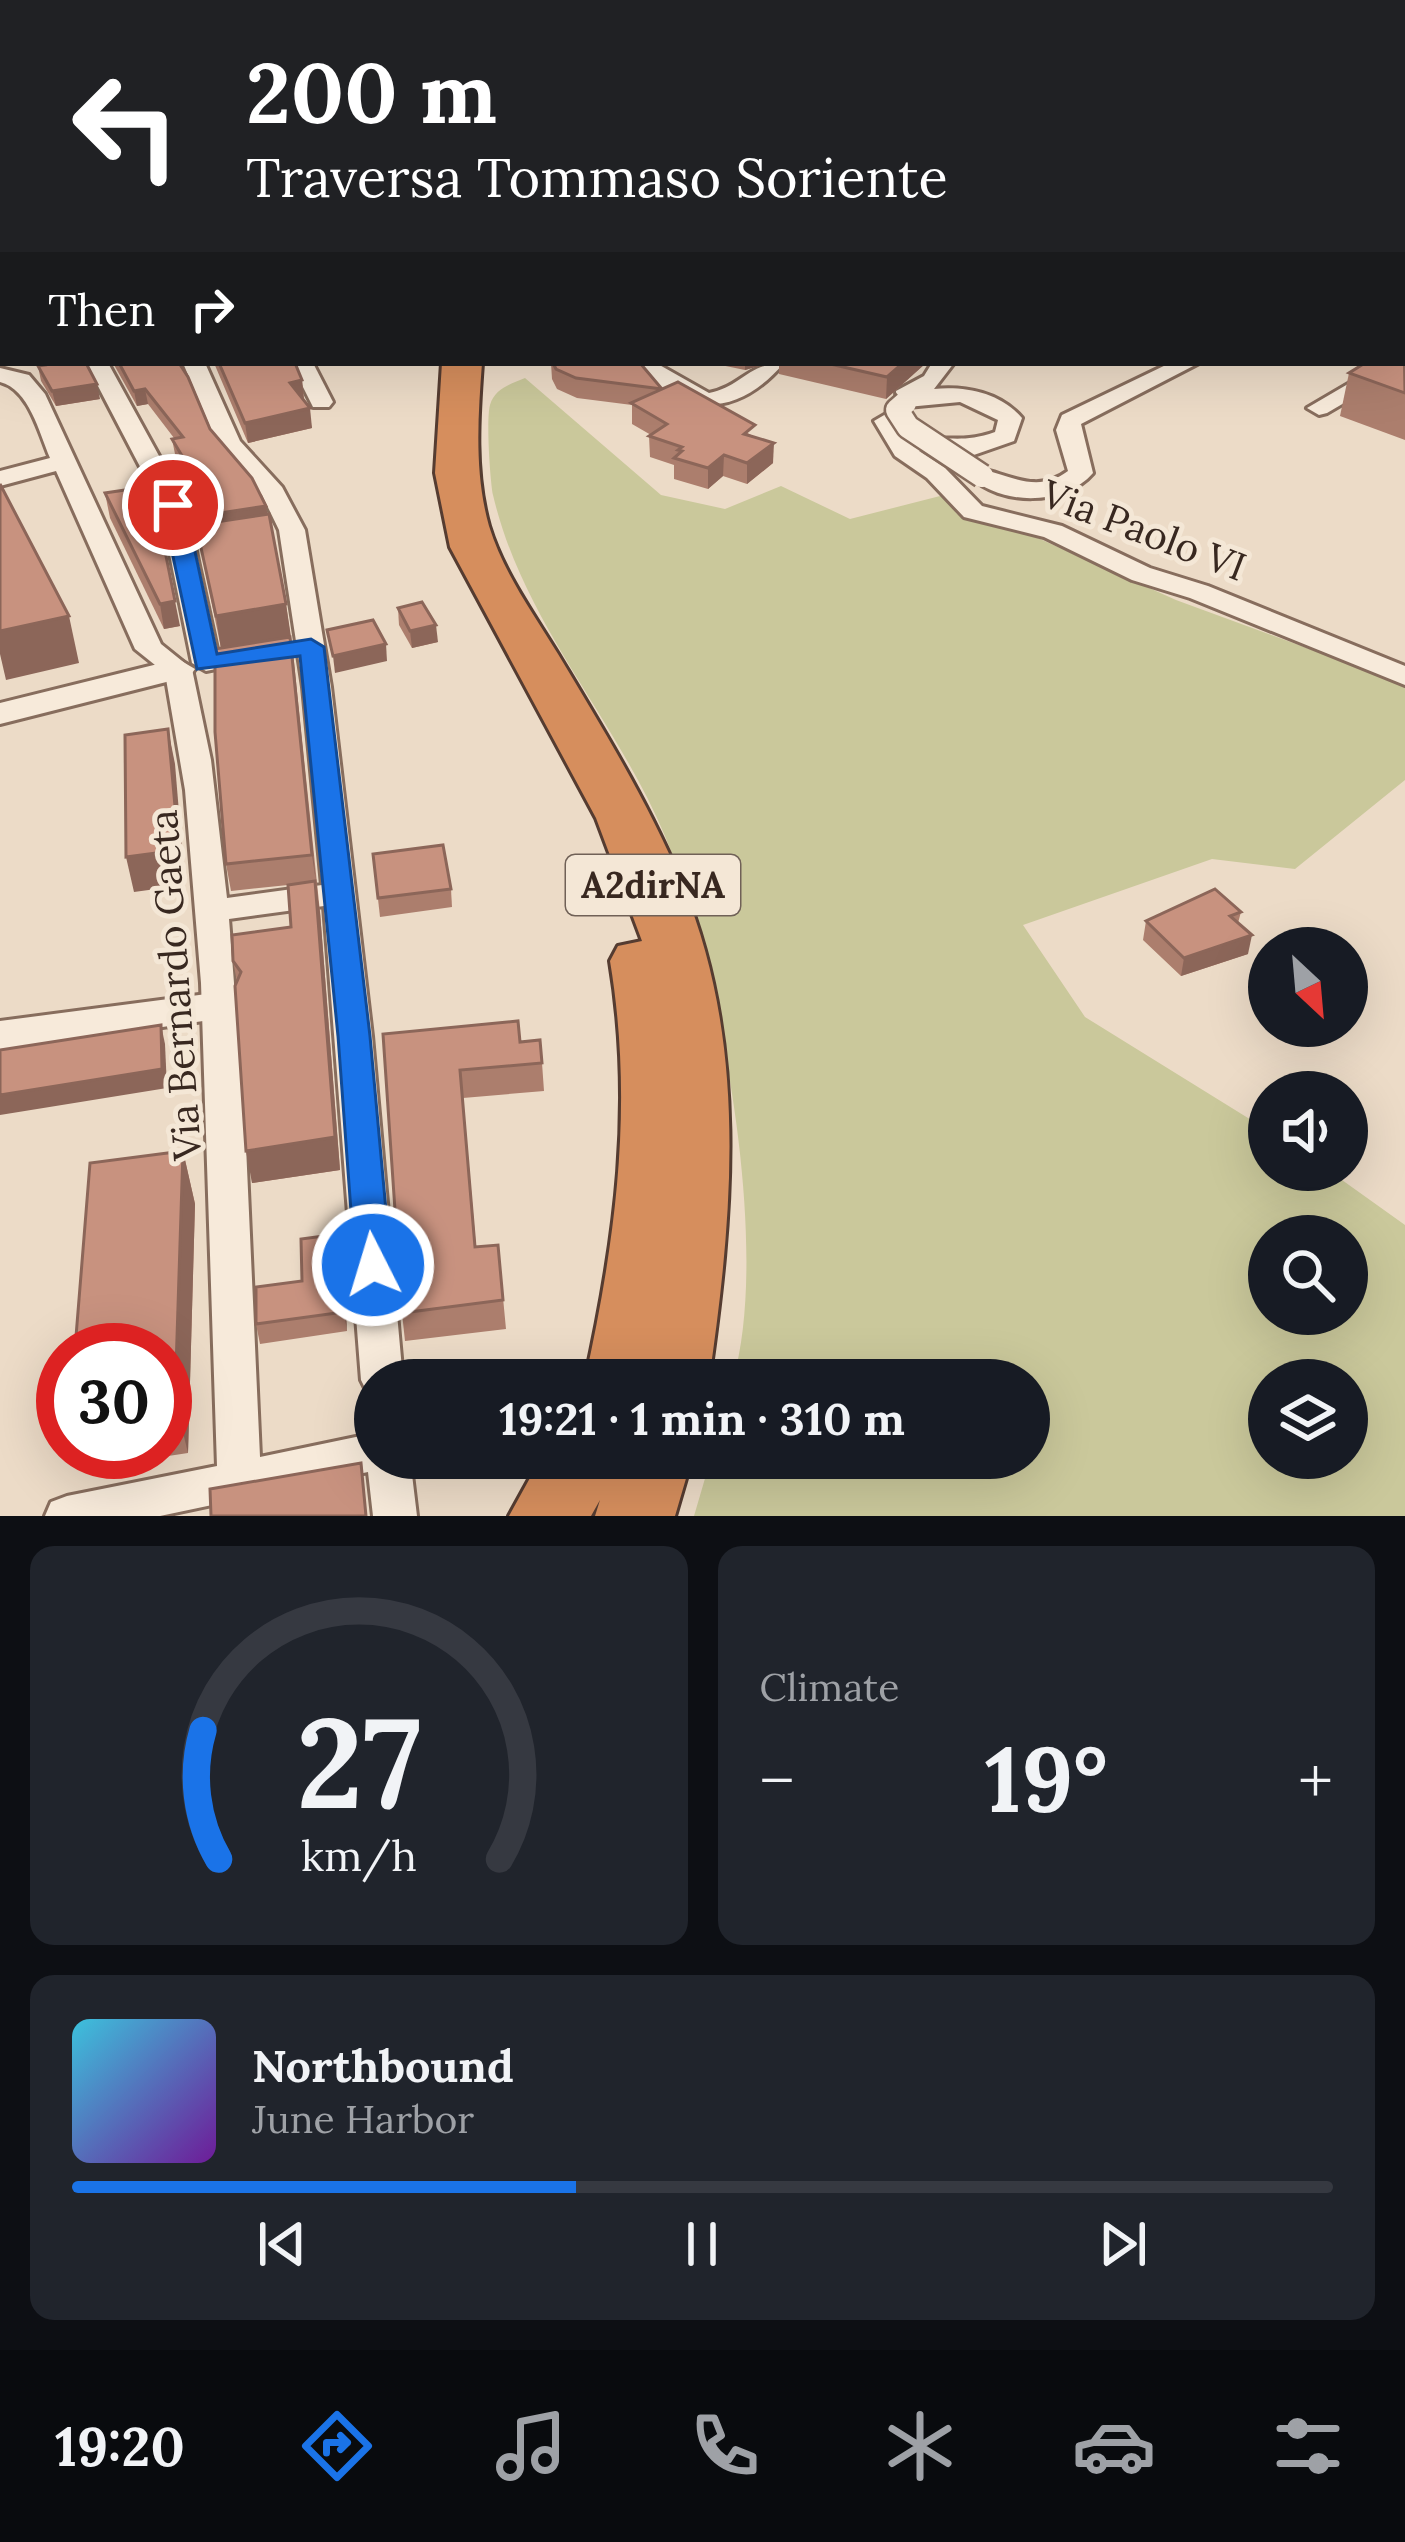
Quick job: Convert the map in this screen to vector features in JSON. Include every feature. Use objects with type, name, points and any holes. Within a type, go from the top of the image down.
[{"type":"highway","name":"A2dirNA","points":[[427,366],[472,544],[640,854],[668,924],[701,1110],[695,1238],[675,1359]]},
{"type":"highway","name":"A2dirNA","points":[[461,366],[442,429],[427,509],[467,597],[582,805],[633,929],[651,1008],[654,1227],[627,1359]]},
{"type":"highway","points":[[549,1516],[571,1479]]},
{"type":"highway","points":[[582,1516],[593,1479]]},
{"type":"highway","points":[[635,1516],[646,1479]]},
{"type":"street","points":[[1310,0],[1326,0]]},
{"type":"street","name":"Via Bernardo Gaeta","points":[[99,366],[192,546],[204,664],[202,778],[222,1006],[239,1478]]},
{"type":"street","points":[[195,366],[229,443],[273,492],[281,532],[338,894],[380,1359]]},
{"type":"street","points":[[303,366],[321,402]]},
{"type":"street","points":[[646,366],[695,398],[711,402],[730,400],[770,366]]},
{"type":"street","points":[[941,366],[933,380],[891,404],[884,413],[886,421],[920,443],[936,445],[968,450],[1006,436],[1010,418],[989,402],[957,394],[917,398],[897,410],[908,427],[936,445],[982,476],[1020,491],[1063,486],[1081,472],[1067,430],[1070,420],[1182,366]]},
{"type":"street","points":[[1319,408],[1385,368]]},
{"type":"street","points":[[0,375],[28,385],[149,649],[204,664]]},
{"type":"street","name":"Via Paolo VI","points":[[886,421],[904,452],[936,473],[973,512],[1053,530],[1141,574],[1199,592],[1405,676]]},
{"type":"street","points":[[0,479],[62,462]]},
{"type":"street","points":[[0,714],[204,664]]},
{"type":"street","points":[[212,911],[338,894]]},
{"type":"street","points":[[0,1036],[222,1006]]},
{"type":"street","points":[[67,1516],[354,1456]]},
{"type":"street","points":[[391,1479],[395,1516]]},
{"type":"shaded area","points":[[525,378],[661,495],[725,509],[781,486],[850,519],[944,495],[957,514],[1020,530],[1176,600],[1405,684],[1405,780],[1295,869],[1212,859],[1023,925],[1085,1017],[1248,1118],[1248,1191],[1357,1191],[1405,1225],[1405,1516],[694,1516],[705,1479],[1050,1479],[1050,1359],[737,1359],[746,1256],[743,1182],[721,1029],[704,957],[665,836],[621,751],[547,628],[507,542],[493,495],[489,449],[490,405],[504,387]]},
{"type":"building","points":[[38,366],[88,366],[97,384],[52,391]]},
{"type":"building","points":[[121,366],[181,366],[210,429],[252,478],[266,506],[194,517],[188,488],[200,486],[172,439],[183,437],[145,389],[134,391]]},
{"type":"building","points":[[220,366],[296,366],[302,380],[290,383],[310,408],[245,423]]},
{"type":"building","points":[[643,366],[662,389],[576,378],[556,369]]},
{"type":"building","points":[[839,366],[900,366],[887,377]]},
{"type":"building","points":[[1360,366],[1405,366],[1405,393],[1349,373]]},
{"type":"building","points":[[678,382],[755,425],[744,434],[774,443],[747,463],[724,455],[708,468],[674,458],[682,447],[649,436],[667,424],[631,403]]},
{"type":"building","points":[[0,484],[69,616],[0,631]]},
{"type":"building","points":[[152,486],[175,601],[160,604],[105,493]]},
{"type":"building","points":[[269,514],[286,604],[216,616],[196,525]]},
{"type":"building","points":[[422,602],[436,625],[410,631],[398,608]]},
{"type":"building","points":[[373,620],[386,644],[333,656],[327,630]]},
{"type":"building","points":[[290,637],[312,855],[226,864],[215,732],[215,649]]},
{"type":"building","points":[[168,729],[179,850],[126,857],[125,735]]},
{"type":"building","points":[[443,845],[451,889],[378,898],[373,854]]},
{"type":"building","points":[[315,881],[335,1137],[246,1151],[235,986],[241,972],[233,961],[232,935],[291,927],[288,885]]},
{"type":"building","points":[[1215,889],[1241,912],[1230,916],[1248,936],[1184,958],[1146,921]]},
{"type":"building","points":[[518,1021],[520,1042],[540,1040],[542,1063],[460,1070],[475,1247],[498,1245],[503,1300],[402,1313],[383,1034]]},
{"type":"building","points":[[161,1025],[162,1069],[0,1095],[0,1050]]},
{"type":"building","points":[[183,1151],[177,1323],[77,1323],[90,1163]]},
{"type":"building","points":[[339,1234],[344,1312],[256,1324],[256,1287],[302,1281],[301,1239]]},
{"type":"building","points":[[354,1464],[354,1479],[363,1479],[366,1516],[211,1516],[210,1489]]},
{"type":"route","points":[[173,505],[206,663],[311,647],[354,1036],[373,1265]]}]
